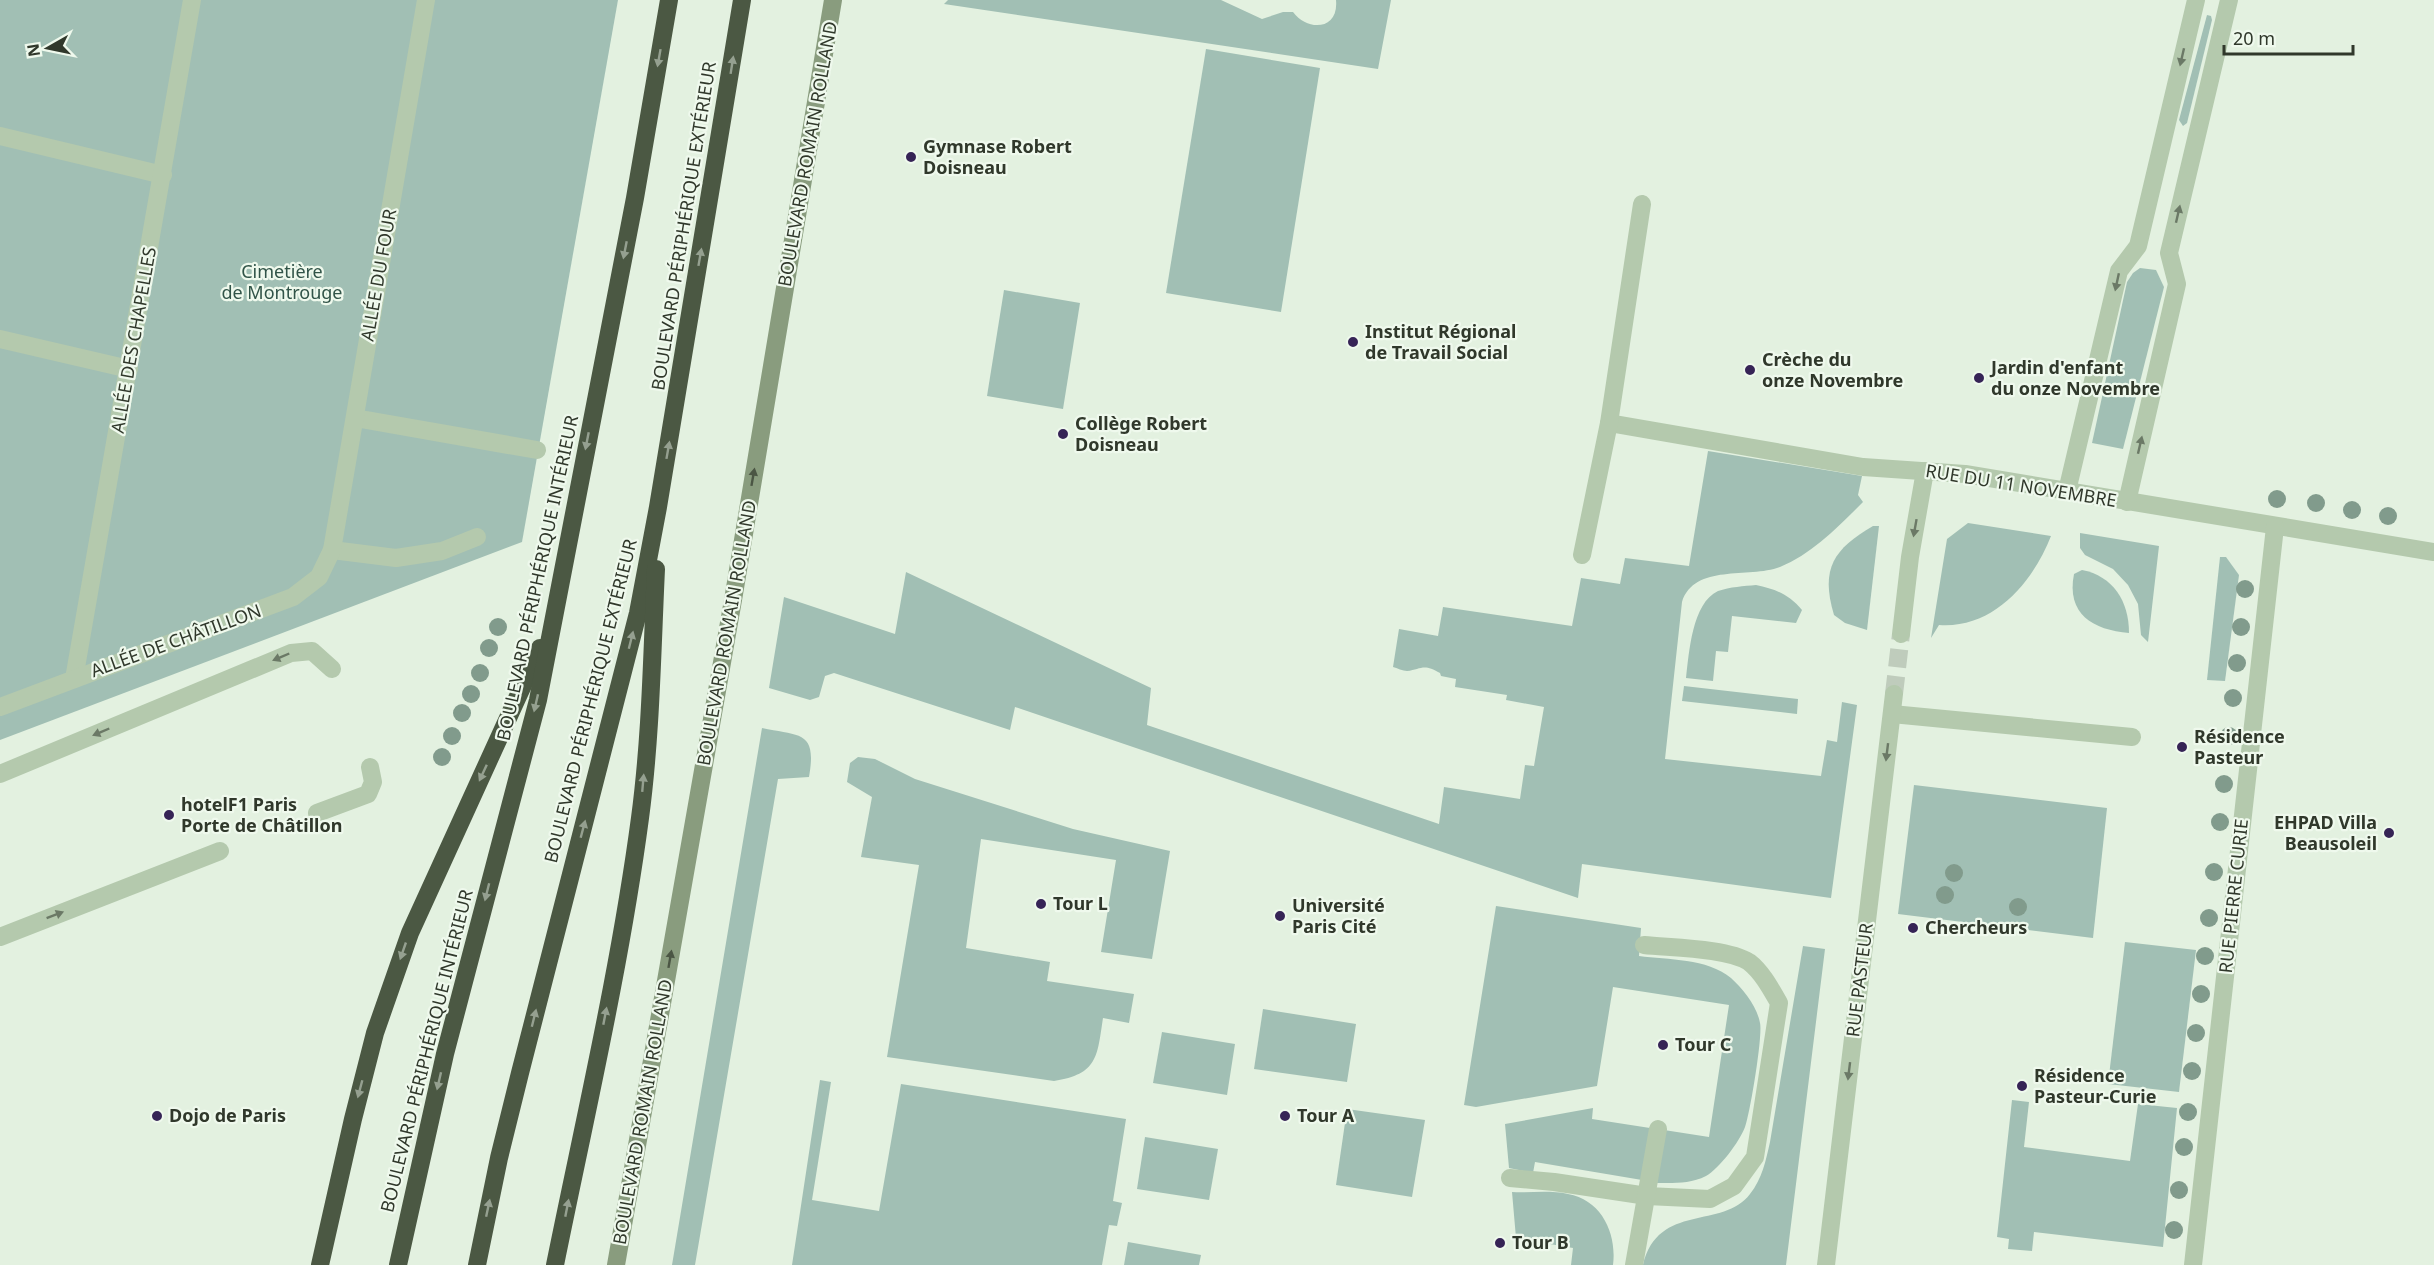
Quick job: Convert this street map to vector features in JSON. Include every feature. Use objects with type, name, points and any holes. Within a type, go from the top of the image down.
[{"type":"highway","name":"BOULEVARD PÉRIPHÉRIQUE INTÉRIEUR","points":[[398,1265],[445,1054],[538,700],[635,198],[669,0]]},
{"type":"highway","name":"BOULEVARD PÉRIPHÉRIQUE EXTÉRIEUR","points":[[477,1265],[514,1094],[638,613],[658,507],[742,0]]},
{"type":"highway","points":[[555,1265],[617,951],[640,818],[649,722],[658,507]]},
{"type":"highway","points":[[320,1265],[375,1033],[410,933],[551,625]]},
{"type":"street","name":"ALLÉE DES CHAPELLES","points":[[74,679],[192,0]]},
{"type":"street","name":"ALLÉE DU FOUR","points":[[332,550],[426,0]]},
{"type":"street","name":"BOULEVARD ROMAIN ROLLAND","points":[[616,1265],[731,610],[833,0]]},
{"type":"street","points":[[2067,491],[2119,271],[2138,246],[2196,0]]},
{"type":"street","points":[[2127,502],[2177,284],[2169,253],[2229,0]]},
{"type":"street","points":[[0,136],[163,175]]},
{"type":"street","points":[[1582,555],[1609,423],[1642,204]]},
{"type":"street","points":[[2138,246],[2169,253]]},
{"type":"street","points":[[0,339],[129,369]]},
{"type":"street","points":[[355,418],[537,450]]},
{"type":"street","name":"RUE DU 11 NOVEMBRE","points":[[1609,423],[1863,467],[1965,474],[2434,552]]},
{"type":"street","points":[[1901,634],[1910,556],[1925,471]]},
{"type":"street","name":"RUE PIERRE CURIE","points":[[2193,1265],[2275,527]]},
{"type":"street","points":[[332,550],[396,558],[442,551],[477,537]]},
{"type":"street","name":"ALLÉE DE CHÂTILLON","points":[[0,706],[293,597],[319,577],[332,550]]},
{"type":"street","points":[[0,774],[291,653],[312,651],[332,669]]},
{"type":"street","name":"RUE PASTEUR","points":[[1826,1265],[1894,694]]},
{"type":"street","points":[[1892,714],[2132,737]]},
{"type":"street","points":[[317,813],[368,794],[373,782],[369,767]]},
{"type":"street","points":[[0,936],[220,851]]},
{"type":"street","points":[[1510,1178],[1647,1196],[1710,1199],[1734,1186],[1755,1157],[1779,1003],[1767,981],[1748,962],[1724,953],[1644,945]]},
{"type":"street","points":[[1634,1265],[1658,1129]]},
{"type":"green space","name":"Cimetière de Montrouge","points":[[0,0],[618,0],[522,542],[0,740]]},
{"type":"green space","points":[[948,0],[1221,0],[1262,19],[1283,12],[1293,12],[1306,23],[1321,25],[1333,17],[1336,0],[1391,0],[1378,69],[944,4]]},
{"type":"green space","points":[[2207,15],[2211,16],[2212,20],[2187,123],[2183,126],[2179,120]]},
{"type":"green space","points":[[1206,49],[1320,68],[1281,312],[1166,293]]},
{"type":"green space","points":[[2140,268],[2156,270],[2164,287],[2123,449],[2092,443],[2127,282]]},
{"type":"green space","points":[[1004,290],[1080,303],[1063,409],[987,396]]},
{"type":"green space","points":[[1708,451],[1862,476],[1858,495],[1863,502],[1824,539],[1803,555],[1780,567],[1710,577],[1698,582],[1689,590],[1682,602],[1665,759],[1821,776],[1827,740],[1837,742],[1842,702],[1857,705],[1831,898],[1582,864],[1578,898],[1015,707],[1010,730],[834,673],[825,676],[819,697],[810,700],[769,688],[784,597],[895,634],[906,572],[1151,688],[1147,725],[1439,824],[1444,787],[1520,799],[1525,765],[1534,766],[1544,707],[1506,700],[1507,695],[1455,687],[1456,679],[1441,676],[1440,673],[1430,668],[1407,671],[1393,667],[1399,629],[1438,636],[1443,607],[1572,626],[1581,578],[1620,584],[1625,558],[1689,566]]},
{"type":"green space","points":[[1968,523],[2051,536],[2034,570],[2009,599],[1994,611],[1977,619],[1959,624],[1939,625],[1931,638],[1947,539]]},
{"type":"green space","points":[[1873,526],[1879,526],[1867,630],[1845,623],[1834,615],[1829,584],[1830,572],[1840,552],[1848,543]]},
{"type":"green space","points":[[2080,533],[2159,546],[2148,642],[2141,635],[2138,604],[2128,585],[2113,569],[2085,555],[2080,548]]},
{"type":"green space","points":[[2220,557],[2226,557],[2239,575],[2225,681],[2207,680]]},
{"type":"green space","points":[[2082,570],[2102,578],[2117,592],[2126,610],[2129,633],[2094,624],[2078,609],[2074,600],[2074,574]]},
{"type":"green space","points":[[1756,585],[1781,593],[1797,604],[1802,610],[1796,623],[1732,616],[1728,652],[1716,651],[1713,681],[1686,678],[1693,630],[1702,606],[1718,591]]},
{"type":"green space","points":[[1684,686],[1798,699],[1797,714],[1682,701]]},
{"type":"green space","points":[[762,728],[796,735],[808,743],[811,751],[809,777],[778,779],[695,1265],[672,1265]]},
{"type":"green space","points":[[858,757],[875,759],[915,779],[1073,829],[1170,851],[1152,959],[1101,952],[1116,860],[981,839],[966,948],[1050,962],[1047,981],[1134,994],[1129,1023],[1103,1018],[1093,1062],[1079,1074],[1054,1081],[887,1057],[919,865],[861,857],[872,797],[847,782],[850,763]]},
{"type":"green space","points":[[1914,785],[2107,808],[2093,938],[1898,914]]},
{"type":"green space","points":[[1496,906],[1641,928],[1639,956],[1687,961],[1711,967],[1731,978],[1745,993],[1756,1010],[1760,1023],[1758,1058],[1750,1107],[1739,1140],[1723,1161],[1706,1176],[1688,1182],[1657,1183],[1664,1130],[1709,1137],[1729,1005],[1613,987],[1597,1086],[1476,1107],[1464,1105]]},
{"type":"green space","points":[[2125,942],[2196,950],[2179,1092],[2108,1084]]},
{"type":"green space","points":[[1803,946],[1825,949],[1786,1265],[1643,1265],[1651,1245],[1662,1232],[1676,1224],[1738,1205],[1750,1194],[1758,1182],[1770,1142]]},
{"type":"green space","points":[[1263,1009],[1356,1024],[1347,1082],[1254,1069]]},
{"type":"green space","points":[[1162,1032],[1235,1044],[1227,1095],[1153,1083]]},
{"type":"green space","points":[[820,1080],[831,1082],[812,1200],[879,1211],[901,1084],[1126,1119],[1113,1201],[1122,1203],[1117,1226],[1109,1225],[1102,1265],[792,1265]]},
{"type":"green space","points":[[2012,1100],[2029,1102],[2024,1147],[2130,1161],[2138,1104],[2177,1108],[2163,1247],[2034,1232],[2032,1251],[2008,1249],[2009,1239],[1997,1237]]},
{"type":"green space","points":[[1593,1108],[1592,1119],[1650,1128],[1642,1180],[1535,1162],[1533,1173],[1509,1168],[1505,1124]]},
{"type":"green space","points":[[1347,1109],[1425,1120],[1412,1197],[1336,1185]]},
{"type":"green space","points":[[1145,1137],[1218,1149],[1209,1200],[1137,1189]]},
{"type":"green space","points":[[1512,1192],[1561,1193],[1590,1203],[1605,1220],[1609,1230],[1614,1253],[1613,1265],[1571,1265],[1573,1248],[1516,1238]]},
{"type":"green space","points":[[1128,1242],[1201,1255],[1199,1265],[1124,1265]]},
{"type":"tunnel","points":[[1894,694],[1901,634]]},
{"type":"place","name":"Gymnase Robert Doisneau","points":[[911,157]]},
{"type":"place","name":"Institut Régional de Travail Social","points":[[1353,342]]},
{"type":"place","name":"Crèche du onze Novembre","points":[[1750,370]]},
{"type":"place","name":"Jardin d'enfant du onze Novembre","points":[[1979,378]]},
{"type":"place","name":"Collège Robert Doisneau","points":[[1063,434]]},
{"type":"place","name":"Résidence Pasteur","points":[[2182,747]]},
{"type":"place","name":"hotelF1 Paris Porte de Châtillon","points":[[169,815]]},
{"type":"place","name":"EHPAD Villa Beausoleil","points":[[2389,833]]},
{"type":"place","name":"Tour L","points":[[1041,904]]},
{"type":"place","name":"Université Paris Cité","points":[[1280,916]]},
{"type":"place","name":"Chercheurs","points":[[1913,928]]},
{"type":"place","name":"Tour C","points":[[1663,1045]]},
{"type":"place","name":"Résidence Pasteur-Curie","points":[[2022,1086]]},
{"type":"place","name":"Dojo de Paris","points":[[157,1116]]},
{"type":"place","name":"Tour A","points":[[1285,1116]]},
{"type":"place","name":"Tour B","points":[[1500,1243]]}]
